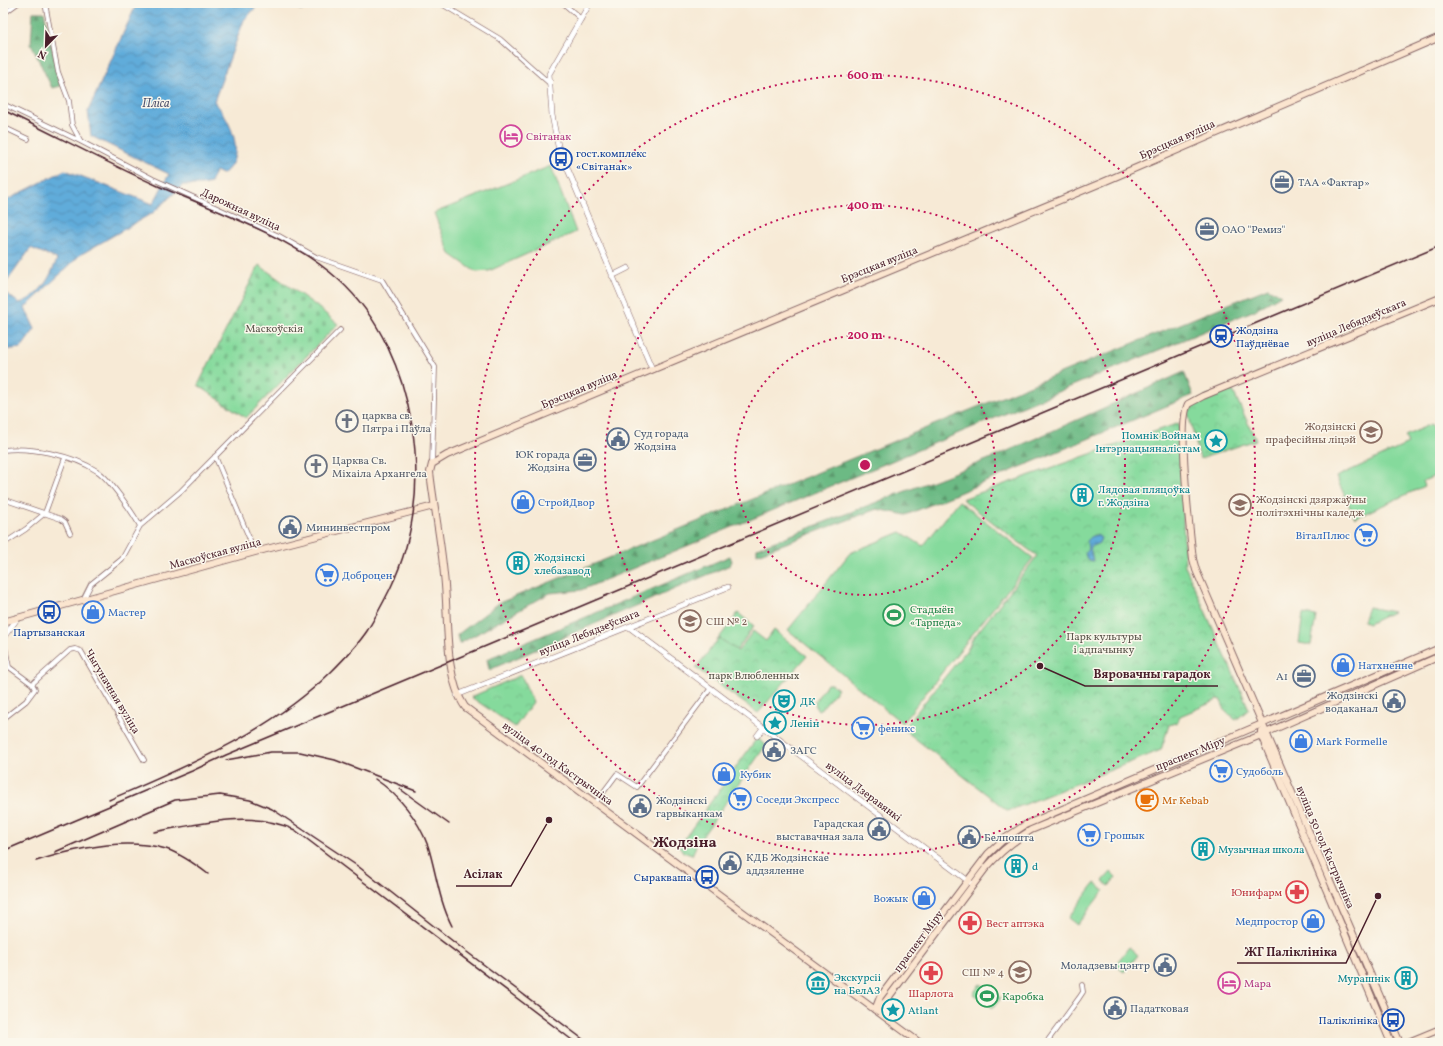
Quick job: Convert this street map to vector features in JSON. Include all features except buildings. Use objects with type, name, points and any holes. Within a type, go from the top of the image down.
[{"type":"main road","name":"Брэсцкая вуліца","points":[[432,464],[447,454],[1101,183],[1440,37]]},
{"type":"main road","name":"вуліца Лебядзеўскага","points":[[1184,448],[1186,409],[1192,402],[1440,298]]},
{"type":"main road","name":"вуліца 50 год Кастрычніка","points":[[1184,448],[1193,559],[1196,570],[1391,1043]]},
{"type":"main road","points":[[432,464],[430,472],[434,506]]},
{"type":"main road","name":"Маскоўская вуліца","points":[[3,622],[255,552],[434,506]]},
{"type":"main road","name":"вуліца 40 год Кастрычніка","points":[[434,506],[444,575],[450,658],[454,686],[457,696],[465,707],[596,802],[920,1043]]},
{"type":"main road","name":"праспект Міру","points":[[875,1010],[885,1002],[898,979],[970,883],[988,854],[1014,832],[1025,825],[1261,726],[1440,648]]},
{"type":"main road","name":"праспект Міру","points":[[970,883],[1019,837],[1031,830],[1144,782],[1264,734],[1440,656]]},
{"type":"main road","points":[[1395,668],[1398,674]]},
{"type":"main road","name":"вуліца 50 год Кастрычніка","points":[[1264,734],[1400,1043]]},
{"type":"main road","points":[[1140,776],[1144,782]]},
{"type":"main road","points":[[1406,1043],[1440,1029]]},
{"type":"street","points":[[3,14],[18,3]]},
{"type":"street","points":[[45,3],[58,72],[69,101],[72,125],[80,140]]},
{"type":"street","points":[[440,3],[500,39],[548,82]]},
{"type":"street","points":[[563,3],[581,19]]},
{"type":"street","points":[[590,3],[549,74],[548,82],[552,115],[558,146],[652,369]]},
{"type":"street","name":"Дарожная вуліца","points":[[3,104],[80,140],[158,181],[279,236],[316,256],[382,280],[435,367],[432,464]]},
{"type":"street","points":[[3,126],[28,139]]},
{"type":"street","points":[[612,276],[628,268]]},
{"type":"street","points":[[83,600],[86,590],[91,584],[122,559],[140,526],[181,491],[340,330]]},
{"type":"street","points":[[3,450],[19,448],[43,452],[82,463],[98,472],[140,526]]},
{"type":"street","points":[[215,456],[255,552]]},
{"type":"street","points":[[3,544],[26,529],[45,513],[65,458]]},
{"type":"street","points":[[3,499],[45,513],[65,522],[70,534]]},
{"type":"street","name":"вуліца Лебядзеўскага","points":[[457,696],[728,587]]},
{"type":"street","points":[[3,719],[26,701],[35,689],[32,684],[9,667],[3,638],[17,619]]},
{"type":"street","name":"вуліца Дзеравянкі","points":[[629,627],[970,883]]},
{"type":"street","name":"Чыгуначная вуліца","points":[[32,684],[70,650],[75,649],[81,651],[144,760]]},
{"type":"street","points":[[596,802],[617,774],[637,787],[710,688]]},
{"type":"street","points":[[757,736],[763,728]]},
{"type":"street","points":[[770,744],[775,737]]},
{"type":"street","points":[[1046,1043],[1083,992],[1082,985]]},
{"type":"green space","points":[[33,12],[44,12],[61,86],[52,88],[31,44]]},
{"type":"green space","points":[[551,166],[576,232],[489,271],[476,272],[450,254],[434,213]]},
{"type":"green space","name":"Маскоўскія","points":[[259,265],[315,305],[338,324],[246,418],[198,385]]},
{"type":"green space","points":[[1268,288],[1281,295],[1255,310],[581,590],[550,593],[459,644],[457,635],[499,603]]},
{"type":"green space","points":[[1184,372],[1193,395],[906,515],[877,509],[757,554],[757,548],[992,458]]},
{"type":"green space","points":[[1228,388],[1233,391],[1256,440],[1200,459],[1188,413],[1194,402]]},
{"type":"green space","name":"Парк культуры і адпачынку","points":[[1179,423],[1185,566],[1249,709],[1236,720],[1226,712],[1220,699],[1180,716],[1178,722],[1169,725],[1161,750],[1008,811],[903,729],[969,647],[971,641],[1037,556],[962,499]]},
{"type":"green space","points":[[1431,424],[1440,443],[1440,474],[1423,481],[1425,486],[1355,518],[1336,477],[1408,444],[1405,436]]},
{"type":"green space","name":"Стадыён «Тарпеда»","points":[[959,501],[1033,558],[902,723],[788,630],[850,553],[901,532],[923,546]]},
{"type":"green space","points":[[730,556],[732,561],[730,565],[489,670],[487,659]]},
{"type":"green space","points":[[1368,607],[1393,612],[1368,624],[1363,621]]},
{"type":"green space","points":[[738,613],[754,626],[736,651],[719,638]]},
{"type":"green space","points":[[1303,614],[1316,616],[1311,645],[1299,643]]},
{"type":"green space","name":"парк Влюбленных","points":[[774,630],[807,656],[758,713],[696,668],[719,638],[738,651],[753,631],[766,641]]},
{"type":"green space","points":[[521,675],[533,702],[515,727],[471,697]]},
{"type":"green space","points":[[827,684],[832,684],[838,689],[818,711],[815,701]]},
{"type":"green space","points":[[757,738],[766,745],[697,844],[692,855],[683,852],[679,846]]},
{"type":"green space","points":[[1111,872],[1116,877],[1109,886],[1103,881]]},
{"type":"green space","points":[[1095,883],[1104,890],[1077,925],[1068,918]]},
{"type":"green space","points":[[1129,947],[1138,955],[1124,972],[1115,965]]},
{"type":"green space","name":"Каробка","points":[[980,984],[1001,998],[993,1008],[973,994]]},
{"type":"water","name":"Пліса","points":[[137,3],[260,3],[244,20],[214,101],[226,118],[234,138],[234,157],[230,166],[223,174],[215,171],[211,183],[201,185],[183,185],[154,212],[80,255],[25,308],[35,329],[21,348],[3,350],[3,291],[19,303],[33,296],[47,280],[57,259],[31,248],[3,287],[3,202],[65,170],[153,204],[169,174],[91,136],[88,111]]},
{"type":"water","points":[[280,3],[312,3],[302,10]]},
{"type":"water","points":[[1097,535],[1101,538],[1099,543],[1090,547],[1093,561],[1087,560],[1085,553],[1088,551],[1087,541],[1092,536]]},
{"type":"railway","points":[[3,110],[138,177],[253,226],[299,251],[320,265],[339,280],[354,295],[378,328],[388,347],[403,386],[412,426],[415,447],[416,489],[410,530],[405,550],[390,589],[370,626],[359,642],[331,672],[307,694],[281,713],[254,730],[197,761],[109,800]]},
{"type":"railway","points":[[3,851],[192,771],[226,755],[1440,246]]},
{"type":"railway","points":[[226,760],[271,752],[300,752],[335,760],[416,791]]},
{"type":"railway","points":[[375,779],[400,800],[419,826],[428,846],[441,897],[452,926]]},
{"type":"railway","points":[[400,789],[449,824]]},
{"type":"railway","points":[[55,852],[175,800],[220,795],[250,800],[272,809],[359,867],[459,946],[588,1043]]},
{"type":"railway","points":[[154,832],[207,822],[243,819],[261,820],[295,830],[576,1043]]},
{"type":"railway","points":[[36,861],[84,848],[117,844],[134,844],[172,851],[208,874]]},
{"type":"place","name":"Світанак","points":[[511,136]]},
{"type":"place","name":"гост.комплекс «Світанак»","points":[[561,159]]},
{"type":"place","name":"ТАА «Фактар»","points":[[1282,182]]},
{"type":"place","name":"ОАО \"Ремиз\"","points":[[1207,229]]},
{"type":"place","name":"Жодзіна Паўднёвае","points":[[1221,336]]},
{"type":"place","name":"царква св. Пятра і Паўла","points":[[347,421]]},
{"type":"place","name":"Жодзінскі прафесійны ліцэй","points":[[1371,432]]},
{"type":"place","name":"Суд горада Жодзіна","points":[[618,439]]},
{"type":"place","name":"Помнік Войнам Інтэрнацыяналістам","points":[[1216,441]]},
{"type":"place","name":"ЮК горада Жодзіна","points":[[585,460]]},
{"type":"place","name":"Царква Св. Міхаіла Архангела","points":[[316,466]]},
{"type":"place","name":"Лядовая пляцоўка г. Жодзіна","points":[[1082,495]]},
{"type":"place","name":"СтройДвор","points":[[523,502]]},
{"type":"place","name":"Жодзінскі дзяржаўны політэхнічны каледж","points":[[1240,505]]},
{"type":"place","name":"Мининвестпром","points":[[290,527]]},
{"type":"place","name":"ВіталПлюс","points":[[1366,535]]},
{"type":"place","name":"Жодзінскі хлебазавод","points":[[518,563]]},
{"type":"place","name":"Доброцен","points":[[327,575]]},
{"type":"place","name":"Партызанская","points":[[49,612]]},
{"type":"place","name":"Мастер","points":[[93,612]]},
{"type":"place","name":"Стадыён «Тарпеда»","points":[[894,615]]},
{"type":"place","name":"СШ № 2","points":[[690,621]]},
{"type":"place","name":"Натхненне","points":[[1343,665]]},
{"type":"place","name":"Вяровачны гарадок","points":[[1040,666]]},
{"type":"place","name":"A1","points":[[1304,676]]},
{"type":"place","name":"ДК","points":[[784,701]]},
{"type":"place","name":"Жодзінскі водаканал","points":[[1394,701]]},
{"type":"place","name":"Ленін","points":[[775,723]]},
{"type":"place","name":"феникс","points":[[863,728]]},
{"type":"place","name":"Mark Formelle","points":[[1301,741]]},
{"type":"place","name":"ЗАГС","points":[[774,750]]},
{"type":"place","name":"Судоболь","points":[[1221,771]]},
{"type":"place","name":"Кубик","points":[[724,774]]},
{"type":"place","name":"Соседи Экспресс","points":[[740,799]]},
{"type":"place","name":"Mr Kebab","points":[[1147,800]]},
{"type":"place","name":"Жодзінскі гарвыканкам","points":[[640,806]]},
{"type":"place","name":"Асілак","points":[[549,820]]},
{"type":"place","name":"Гарадская выставачная зала","points":[[879,829]]},
{"type":"place","name":"Грошык","points":[[1089,835]]},
{"type":"place","name":"Белпошта","points":[[969,837]]},
{"type":"place","name":"Музычная школа","points":[[1203,849]]},
{"type":"place","name":"КДБ Жодзінскае аддзяленне","points":[[730,863]]},
{"type":"place","name":"d","points":[[1016,866]]},
{"type":"place","name":"Сыракваша","points":[[707,877]]},
{"type":"place","name":"Юнифарм","points":[[1297,892]]},
{"type":"place","name":"ЖГ Паліклініка","points":[[1378,896]]},
{"type":"place","name":"Вожык","points":[[924,898]]},
{"type":"place","name":"Медпростор","points":[[1313,921]]},
{"type":"place","name":"Вест аптэка","points":[[970,923]]},
{"type":"place","name":"Моладзевы цэнтр","points":[[1165,965]]},
{"type":"place","name":"СШ № 4","points":[[1020,972]]},
{"type":"place","name":"Шарлота","points":[[931,973]]},
{"type":"place","name":"Мурашнік","points":[[1406,978]]},
{"type":"place","name":"Экскурсіі на БелАЗ","points":[[818,983]]},
{"type":"place","name":"Мара","points":[[1229,983]]},
{"type":"place","name":"Каробка","points":[[987,996]]},
{"type":"place","name":"Падатковая","points":[[1115,1008]]},
{"type":"place","name":"Atlant","points":[[893,1010]]},
{"type":"place","name":"Паліклініка","points":[[1393,1020]]},
{"type":"district","name":"Жодзіна","points":[[685,842]]}]
